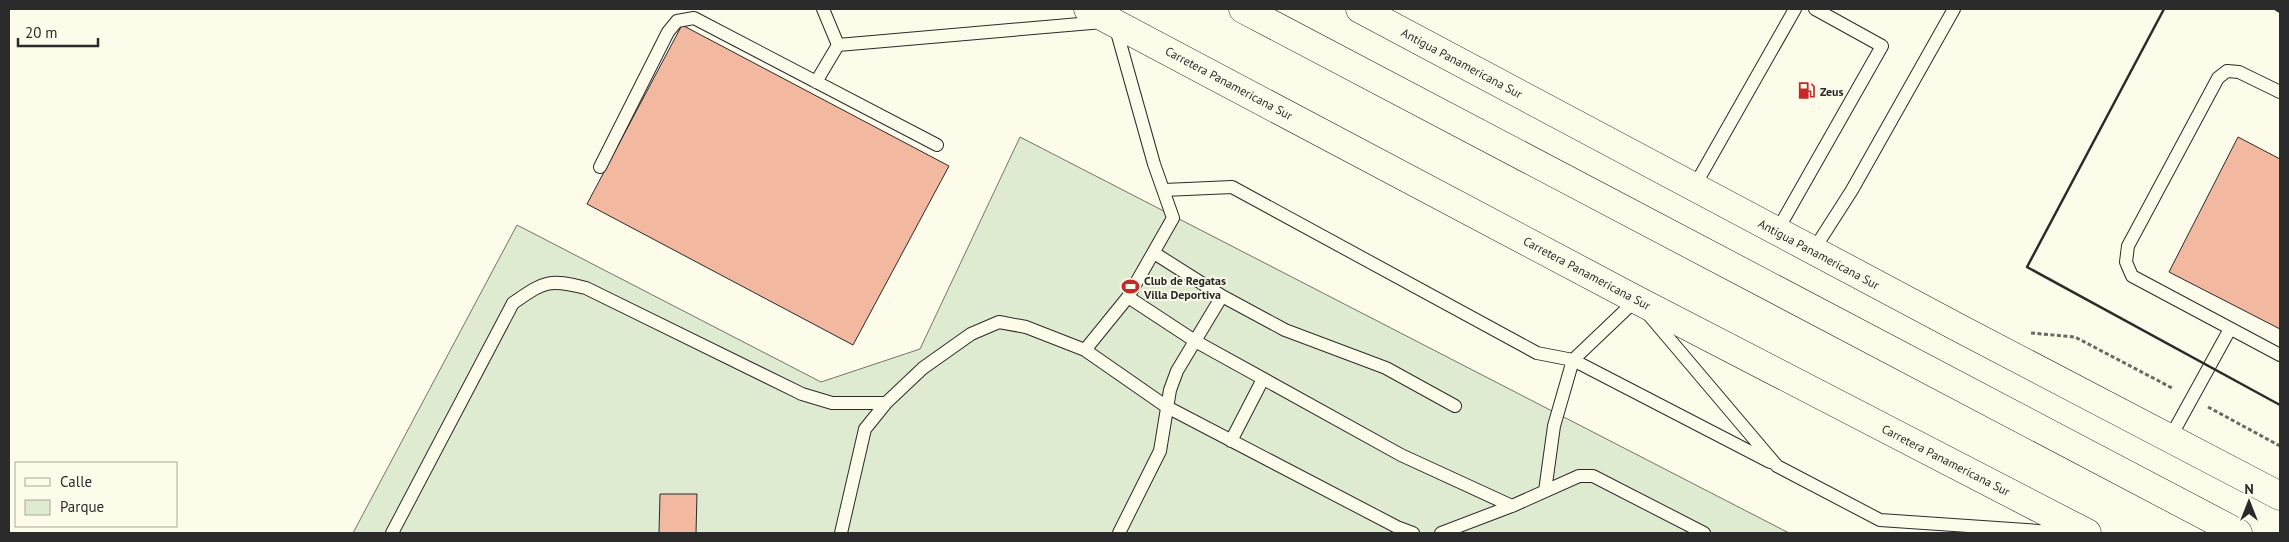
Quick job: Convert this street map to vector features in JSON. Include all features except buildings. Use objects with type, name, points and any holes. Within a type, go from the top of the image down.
[{"type":"main road","points":[[1243,9],[2238,533]]},
{"type":"main road","name":"Antigua Panamericana Sur","points":[[1360,9],[1813,251],[2280,496]]},
{"type":"main road","name":"Carretera Panamericana Sur","points":[[1104,18],[2086,533]]},
{"type":"lane","points":[[823,9],[838,45]]},
{"type":"lane","points":[[1694,186],[1795,9]]},
{"type":"lane","points":[[1777,231],[1882,46],[1815,9]]},
{"type":"lane","points":[[1813,251],[1852,190],[1954,9]]},
{"type":"lane","points":[[600,167],[668,32],[677,21],[694,18],[936,145]]},
{"type":"lane","points":[[838,45],[1104,18],[1173,218],[1128,297],[1085,350]]},
{"type":"lane","points":[[816,82],[838,45]]},
{"type":"lane","points":[[2280,92],[2239,72],[2227,71],[2218,78],[2128,246],[2126,262],[2132,276],[2280,355]]},
{"type":"lane","points":[[1164,190],[1232,186],[1530,350],[1573,360],[1880,520],[1948,529],[2073,533]]},
{"type":"lane","points":[[1154,253],[1222,296],[1285,330],[1386,368],[1455,406]]},
{"type":"lane","points":[[392,533],[512,303],[544,283],[565,283],[586,288],[802,394],[832,402],[886,403]]},
{"type":"lane","points":[[1119,533],[1160,451],[1167,407],[1177,371],[1222,296]]},
{"type":"lane","points":[[1128,297],[1195,340],[1400,455],[1512,506]]},
{"type":"lane","points":[[1545,491],[1554,426],[1573,360],[1635,298],[1777,466]]},
{"type":"lane","points":[[841,533],[865,429],[886,403],[924,368],[971,334],[999,322],[1026,327],[1085,350],[1167,407],[1397,527],[1413,533]]},
{"type":"lane","points":[[2170,438],[2230,329]]},
{"type":"lane","points":[[1231,441],[1263,379]]},
{"type":"lane","points":[[1441,533],[1512,506],[1580,476],[1593,476],[1704,533]]},
{"type":"lane","points":[[2021,499],[2034,532]]},
{"type":"path","points":[[2027,333],[2075,337],[2280,446]]},
{"type":"green space","name":"Club de Regatas Villa Deportiva","points":[[1020,137],[1789,533],[353,533],[517,225],[821,382],[920,349]]},
{"type":"wall","points":[[2164,9],[2027,267],[2280,405]]},
{"type":"wall","points":[[2275,9],[2280,12]]},
{"type":"place","name":"Zeus","points":[[1806,91]]},
{"type":"place","name":"Club de Regatas Villa Deportiva","points":[[1130,287]]}]
